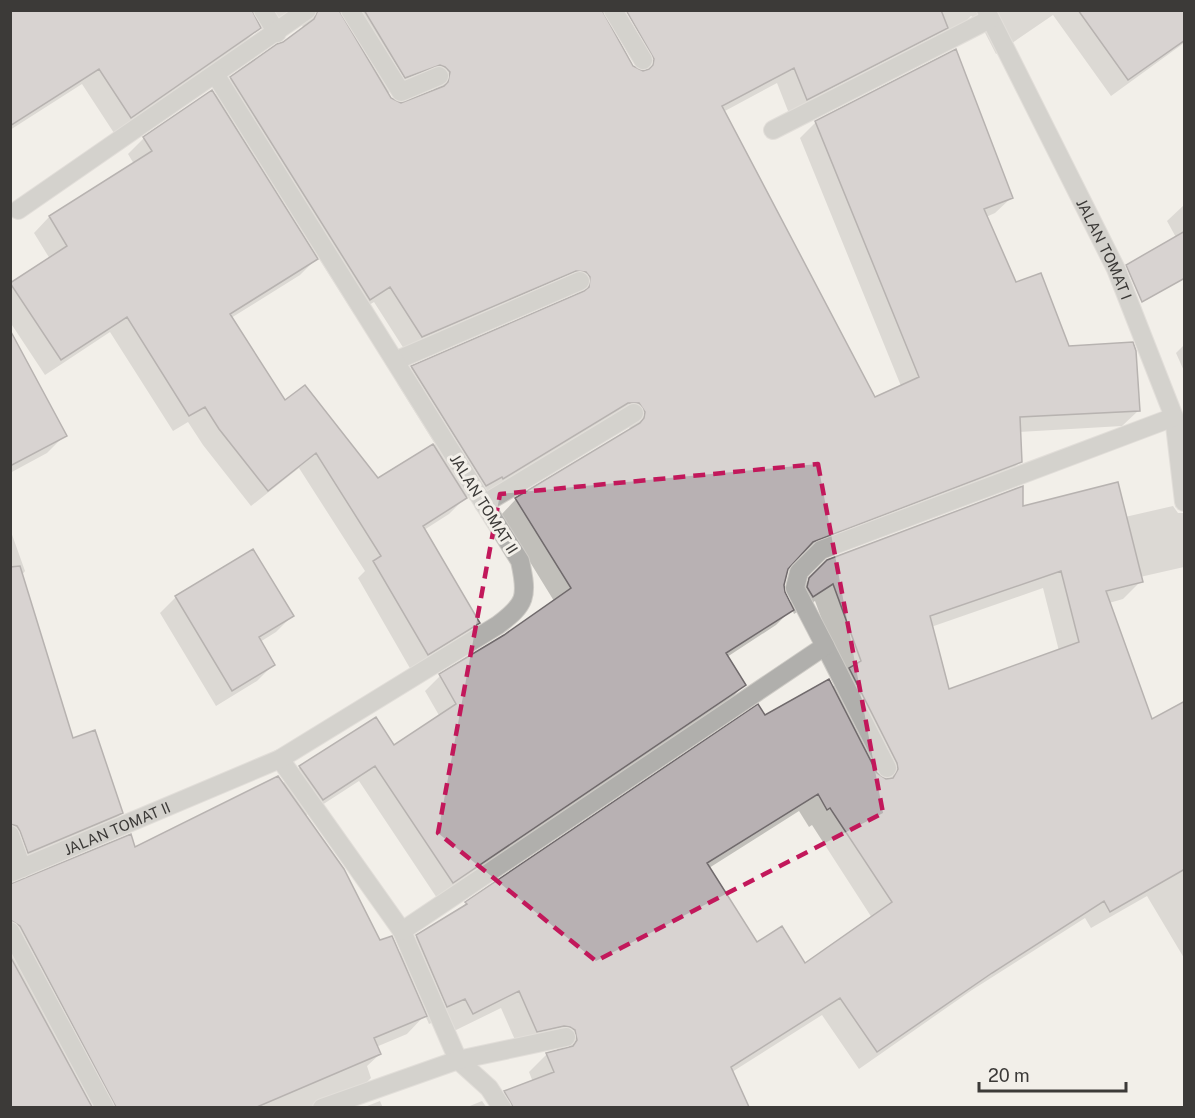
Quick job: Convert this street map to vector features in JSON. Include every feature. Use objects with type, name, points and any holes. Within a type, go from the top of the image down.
[{"type":"street","points":[[263,10],[277,33]]},
{"type":"street","points":[[18,210],[277,33],[307,10]]},
{"type":"street","points":[[350,10],[401,92],[439,76]]},
{"type":"street","points":[[613,10],[643,60]]},
{"type":"street","points":[[773,130],[988,14]]},
{"type":"street","name":"JALAN TOMAT I","points":[[988,14],[1116,269],[1174,417],[1185,502]]},
{"type":"street","name":"JALAN TOMAT II","points":[[16,871],[280,759],[488,631],[515,612],[524,598],[524,579],[520,561],[215,74]]},
{"type":"street","points":[[395,362],[580,281]]},
{"type":"street","points":[[484,504],[634,413]]},
{"type":"street","points":[[886,768],[795,588],[799,572],[820,550],[1174,417]]},
{"type":"street","points":[[402,931],[825,646]]},
{"type":"street","points":[[280,759],[402,931],[458,1060],[489,1088],[502,1107]]},
{"type":"street","points":[[10,835],[16,871]]},
{"type":"street","points":[[10,931],[105,1107]]},
{"type":"street","points":[[322,1107],[458,1060],[566,1037]]},
{"type":"highlighted area","points":[[818,464],[883,813],[596,961],[438,833],[500,494]]},
{"type":"building","points":[[10,10],[252,10],[261,28],[131,118],[99,69],[10,126]]},
{"type":"building","points":[[318,10],[339,10],[391,98],[401,103],[444,86],[448,82],[450,72],[440,65],[405,78],[364,10],[602,10],[633,66],[643,71],[653,65],[654,59],[626,10],[941,10],[948,28],[807,100],[794,68],[722,106],[875,397],[919,377],[815,121],[956,49],[1013,198],[984,209],[1016,282],[1041,273],[1069,346],[1133,342],[1136,351],[1140,411],[1020,417],[1022,462],[813,542],[788,569],[784,585],[785,592],[794,610],[726,653],[746,685],[453,883],[375,766],[323,800],[299,766],[376,717],[394,745],[456,704],[439,674],[504,635],[571,588],[515,498],[640,423],[645,412],[639,403],[628,403],[503,479],[502,477],[486,486],[411,366],[584,291],[589,287],[590,277],[586,272],[576,271],[422,337],[390,287],[370,300],[230,77],[314,19]]},
{"type":"building","points":[[1078,10],[1185,10],[1185,40],[1128,80]]},
{"type":"building","points":[[212,90],[318,259],[230,314],[285,400],[305,385],[378,478],[433,444],[467,498],[423,526],[480,623],[428,655],[373,561],[381,556],[316,453],[268,491],[219,429],[205,407],[189,416],[127,317],[61,360],[10,283],[67,246],[49,216],[152,151],[143,137]]},
{"type":"building","points":[[1185,231],[1185,278],[1142,302],[1126,265]]},
{"type":"building","points":[[10,330],[67,436],[10,466]]},
{"type":"building","points":[[1118,482],[1143,582],[1106,591],[1152,719],[1185,701],[1185,869],[1110,912],[1104,901],[992,973],[877,1052],[840,998],[731,1067],[749,1107],[513,1107],[504,1091],[554,1072],[546,1053],[573,1046],[577,1040],[575,1030],[564,1026],[537,1032],[519,991],[473,1014],[465,999],[447,1007],[416,935],[467,904],[465,902],[758,704],[765,715],[829,679],[877,773],[886,779],[893,778],[898,769],[897,763],[849,668],[861,661],[833,584],[813,597],[807,587],[809,578],[827,560],[1023,486],[1023,506]],"holes":[[[1061,571],[1079,642],[949,689],[930,616]],[[818,794],[827,810],[830,808],[892,902],[805,963],[782,926],[757,942],[707,863]]]},
{"type":"building","points":[[253,549],[294,616],[259,637],[275,665],[232,691],[175,596]]},
{"type":"building","points":[[20,566],[73,738],[95,730],[123,813],[28,853],[17,826],[10,824],[10,567]]},
{"type":"building","points":[[278,776],[344,869],[380,940],[392,936],[427,1016],[374,1038],[381,1054],[257,1107],[116,1107],[20,926],[10,920],[10,884],[131,834],[135,847]]},
{"type":"building","points":[[10,956],[92,1107],[10,1107]]}]
